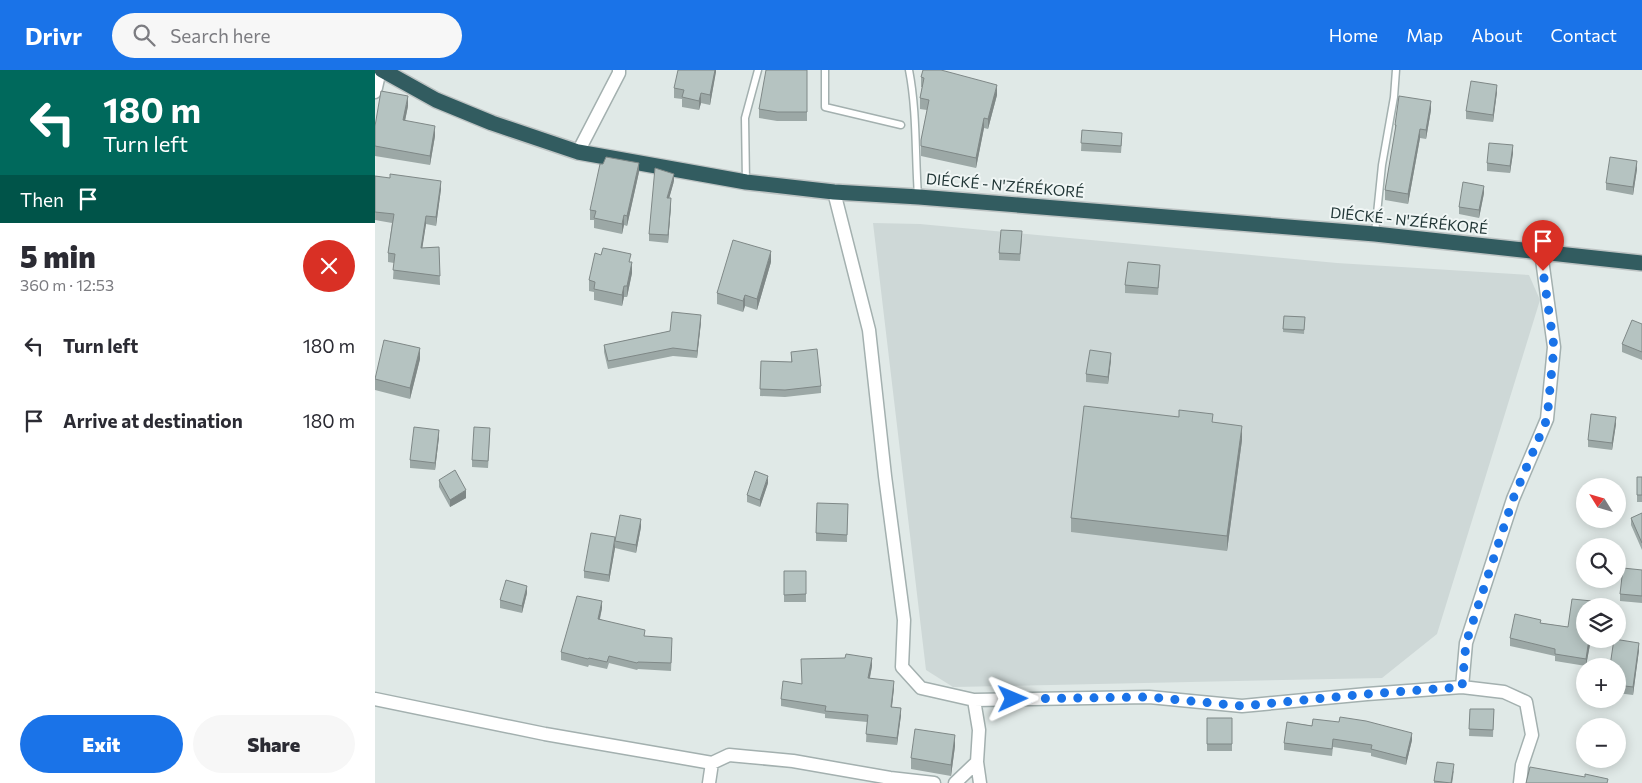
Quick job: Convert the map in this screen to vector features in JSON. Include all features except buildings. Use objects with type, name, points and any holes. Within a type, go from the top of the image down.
[{"type":"highway","name":"DIÉCKÉ - N'ZÉRÉKORÉ","points":[[381,70],[444,103],[492,123],[578,152],[746,182],[834,192],[919,197],[1375,234],[1642,263]]},
{"type":"street","points":[[375,92],[381,70]]},
{"type":"street","points":[[578,152],[619,74],[619,70]]},
{"type":"street","points":[[834,192],[869,330],[885,476],[904,620],[902,666],[921,688],[974,700],[1149,697],[1242,706],[1462,687],[1504,692],[1525,702],[1532,735],[1522,766],[1520,783]]},
{"type":"street","points":[[1462,687],[1466,643],[1513,499],[1547,419],[1554,347],[1541,252]]},
{"type":"street","points":[[375,699],[545,734],[712,763],[729,755],[793,761],[890,778],[934,783]]},
{"type":"street","points":[[974,700],[979,730],[977,762],[980,783]]},
{"type":"street","points":[[955,783],[977,762]]},
{"type":"street","points":[[709,783],[712,763]]},
{"type":"lane","points":[[746,182],[745,118],[758,70]]},
{"type":"lane","points":[[825,70],[825,107],[901,125]]},
{"type":"lane","points":[[909,70],[914,95],[915,154],[919,197]]},
{"type":"lane","points":[[1375,234],[1382,165],[1394,96],[1396,70]]},
{"type":"shaded area","points":[[873,223],[920,224],[1337,263],[1529,275],[1540,300],[1437,634],[1382,678],[953,687],[926,670]]},
{"type":"route","points":[[1013,699],[1149,697],[1242,706],[1462,687],[1466,643],[1513,499],[1547,419],[1554,347],[1543,271]]}]
